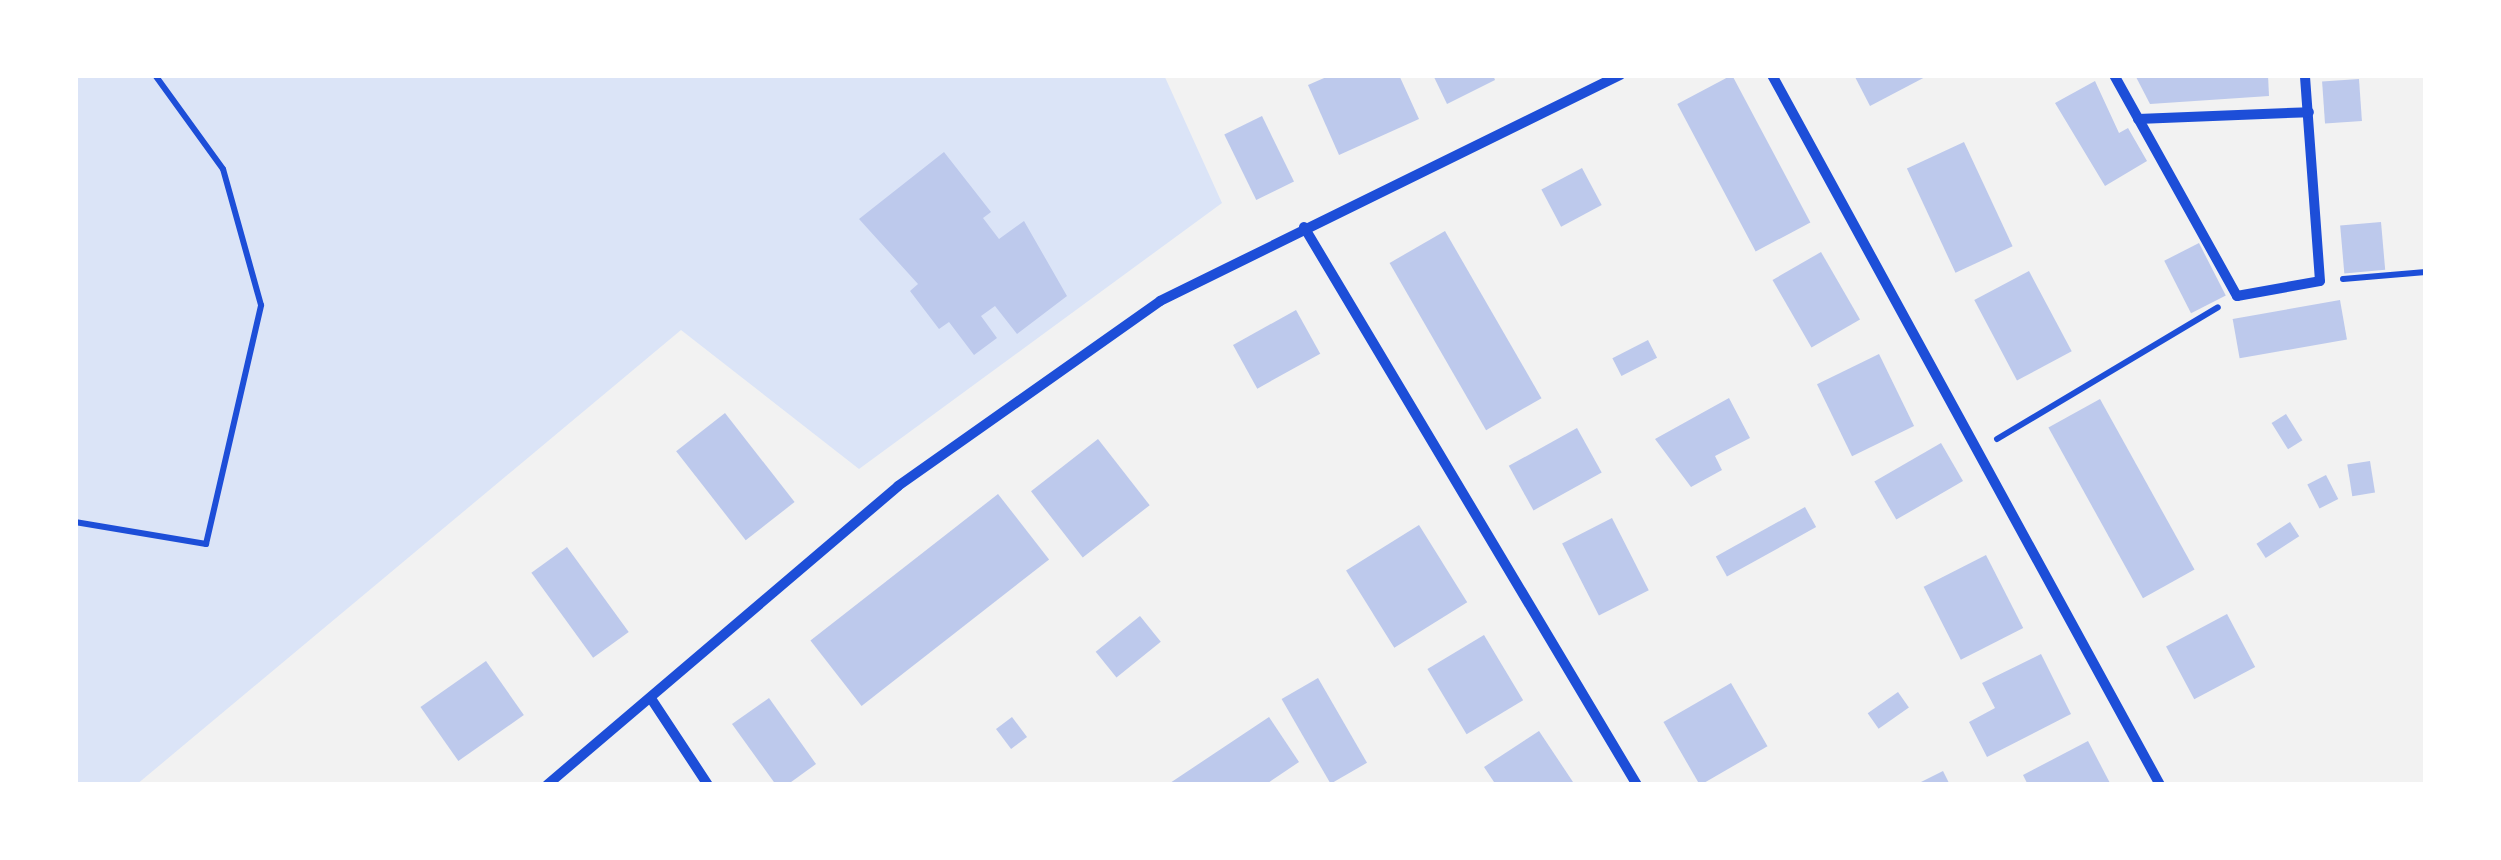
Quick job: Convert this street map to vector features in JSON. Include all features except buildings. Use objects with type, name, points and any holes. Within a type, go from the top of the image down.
[{"type":"street","points":[[547,785],[652,700],[898,486],[1160,302],[1304,227],[1620,75]]},
{"type":"street","points":[[1772,75],[2160,785]]},
{"type":"street","points":[[2114,75],[2236,296],[2320,282],[2305,75]]},
{"type":"street","points":[[2138,119],[2308,112]]},
{"type":"street","points":[[1304,227],[1637,785]]},
{"type":"street","points":[[652,700],[708,785]]},
{"type":"path","points":[[75,522],[206,544],[261,306],[223,169],[155,75]]},
{"type":"path","points":[[2320,282],[2426,272]]},
{"type":"path","points":[[1978,451],[2236,296]]},
{"type":"shaded area","points":[[75,75],[1164,75],[1222,203],[859,469],[681,330],[136,785],[75,785]]}]
